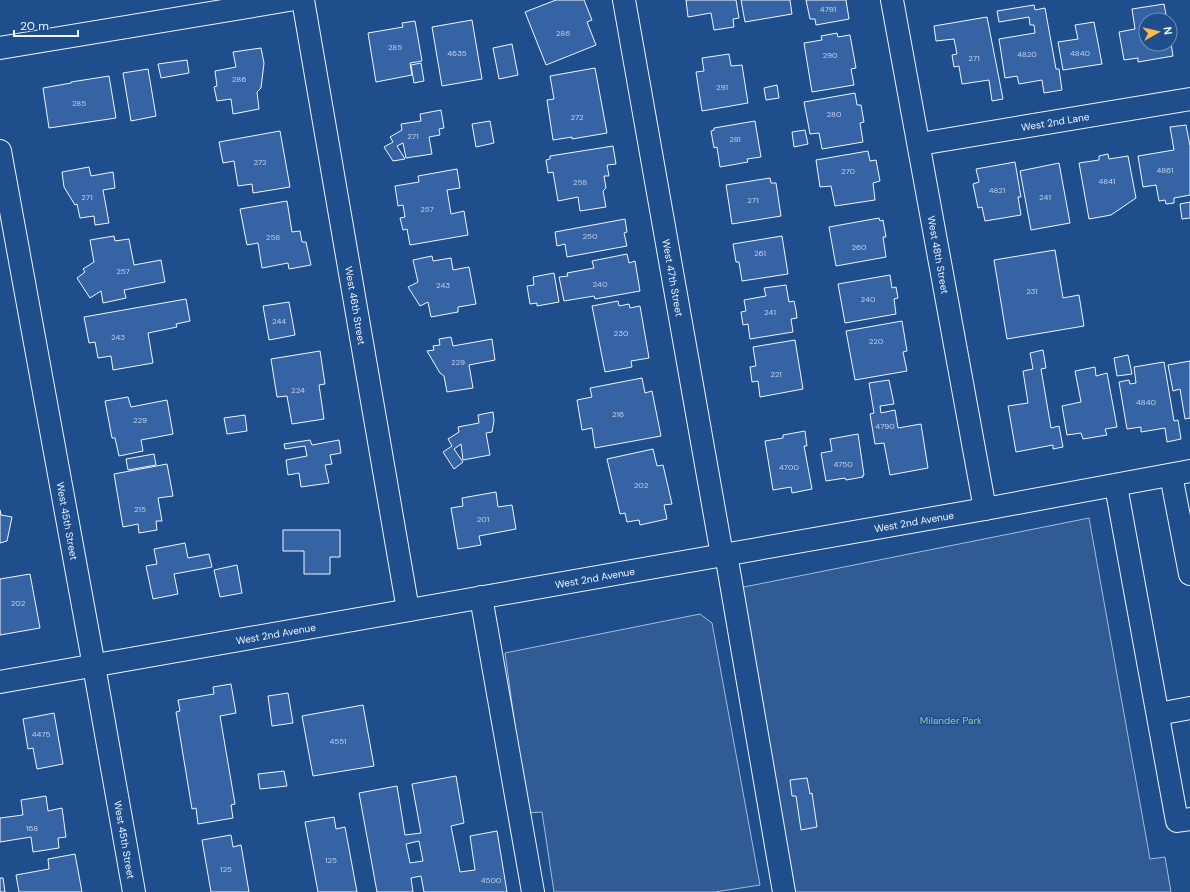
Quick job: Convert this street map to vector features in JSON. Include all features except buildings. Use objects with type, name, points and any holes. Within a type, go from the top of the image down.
[{"type":"street","points":[[0,48],[288,0]]},
{"type":"street","name":"West 46th Street","points":[[303,0],[408,610]]},
{"type":"street","name":"West 47th Street","points":[[624,0],[784,892]]},
{"type":"street","name":"West 48th Street","points":[[892,0],[920,144],[985,509]]},
{"type":"street","name":"West 2nd Lane","points":[[920,144],[1190,99]]},
{"type":"street","name":"West 45th Street","points":[[0,151],[134,892]]},
{"type":"street","points":[[1181,473],[1190,574]]},
{"type":"street","name":"West 2nd Avenue","points":[[0,682],[1116,486],[1181,473]]},
{"type":"street","points":[[1116,486],[1177,821],[1190,819]]},
{"type":"street","points":[[481,597],[533,892]]},
{"type":"street","points":[[1158,714],[1190,708]]},
{"type":"shaded area","name":"Milander Park","points":[[1089,518],[1150,859],[1165,857],[1171,892],[789,892],[734,589]]},
{"type":"shaded area","points":[[700,614],[712,623],[760,885],[715,892],[554,892],[542,812],[527,813],[505,653]]}]
